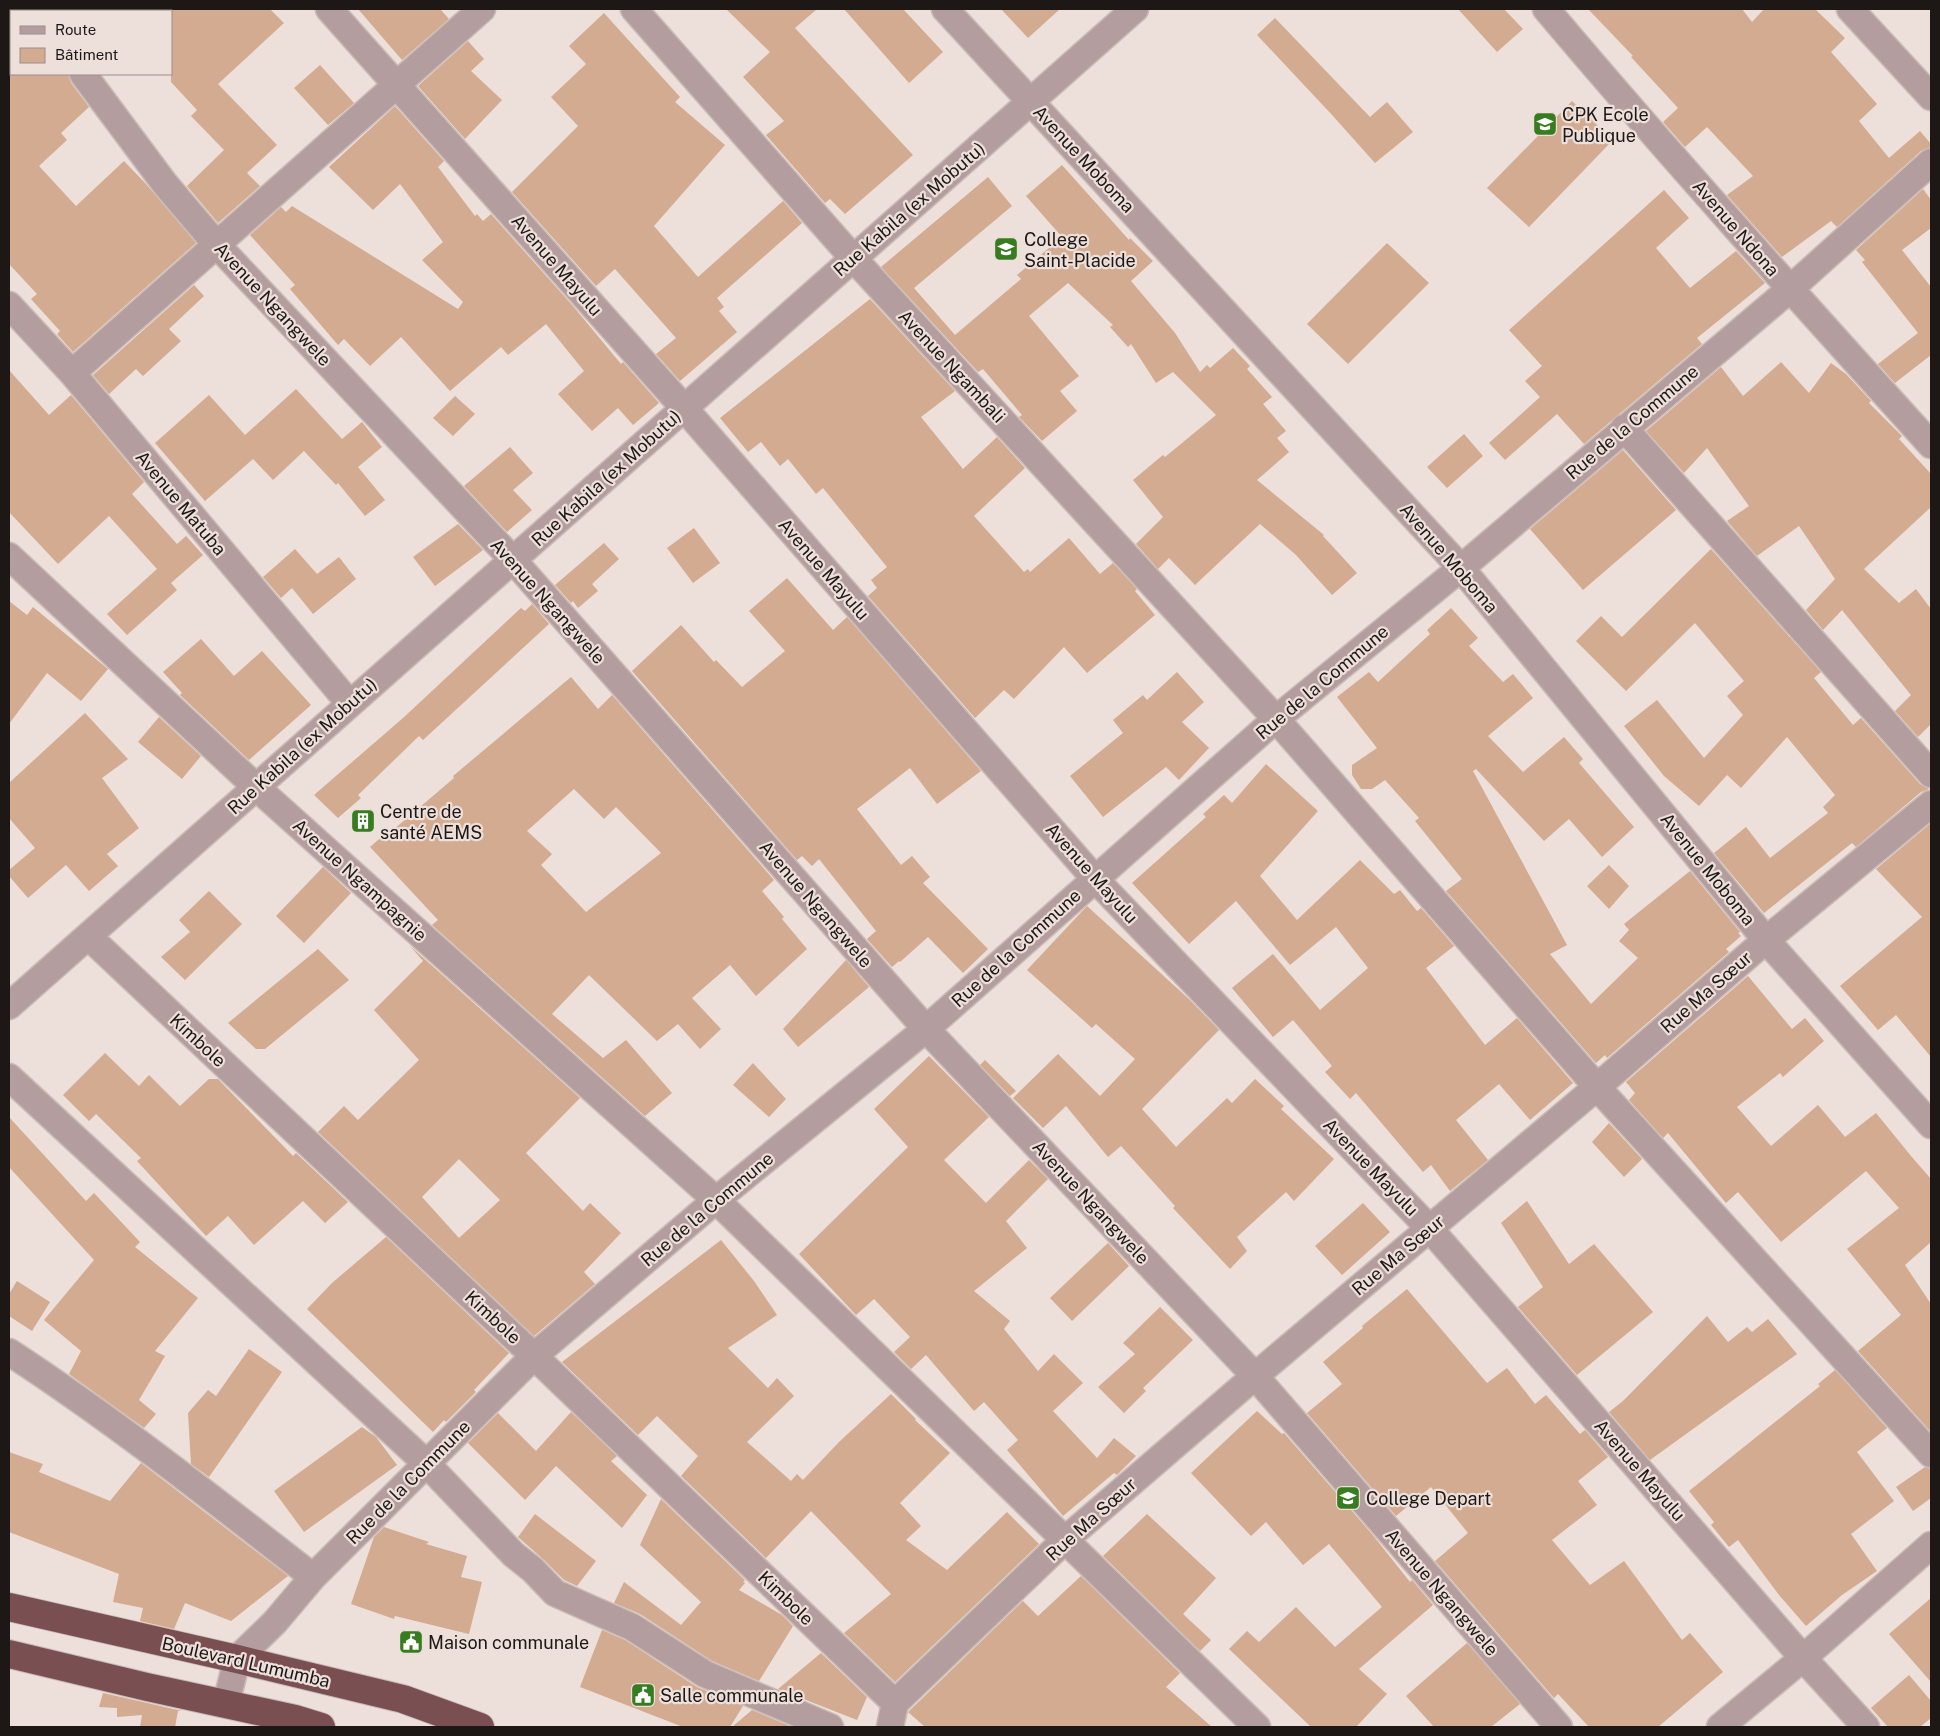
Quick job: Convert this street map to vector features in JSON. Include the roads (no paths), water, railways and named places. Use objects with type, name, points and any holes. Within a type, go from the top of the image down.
[{"type":"highway","name":"Boulevard Lumumba","points":[[9,1607],[403,1699],[480,1727]]},
{"type":"highway","points":[[9,1654],[147,1688],[295,1718],[321,1727]]},
{"type":"street","name":"Avenue Mayulu","points":[[329,9],[684,408],[1095,879],[1430,1229],[1803,1658],[1866,1727]]},
{"type":"street","points":[[72,373],[482,9]]},
{"type":"street","name":"Avenue Ngambali","points":[[634,9],[853,258],[1276,719],[1597,1087],[1931,1454]]},
{"type":"street","name":"Avenue Moboma","points":[[945,9],[1461,568],[1766,940],[1931,1125]]},
{"type":"street","name":"Rue Kabila (ex Mobutu)","points":[[9,1006],[1134,9]]},
{"type":"street","name":"Avenue Ndona","points":[[1546,9],[1614,90],[1931,445]]},
{"type":"street","points":[[1850,9],[1931,97]]},
{"type":"street","name":"Avenue Ngangwele","points":[[84,75],[165,184],[216,244],[513,560],[926,1029],[1255,1376],[1559,1727]]},
{"type":"street","name":"Rue de la Commune","points":[[237,1659],[275,1622],[313,1578],[534,1356],[716,1200],[926,1029],[1276,719],[1461,568],[1790,289],[1931,162]]},
{"type":"street","name":"Avenue Matuba","points":[[9,304],[72,373],[350,704]]},
{"type":"street","points":[[1624,428],[1931,774]]},
{"type":"street","name":"Avenue Ngampagnie","points":[[9,556],[256,787],[716,1200],[1257,1727]]},
{"type":"street","name":"Rue Ma Sœur","points":[[892,1715],[1066,1540],[1255,1376],[1597,1087],[1766,940],[1931,804]]},
{"type":"street","name":"Kimbole","points":[[88,936],[534,1356],[892,1715]]},
{"type":"street","points":[[9,1077],[426,1463],[513,1554],[533,1570],[554,1593],[632,1627],[705,1674],[830,1727]]},
{"type":"street","points":[[9,1352],[62,1386],[169,1464],[313,1578]]},
{"type":"street","points":[[1720,1727],[1803,1658],[1931,1545]]},
{"type":"street","points":[[226,1704],[237,1659]]},
{"type":"place","name":"CPK Ecole Publique","points":[[1545,124]]},
{"type":"place","name":"College Saint-Placide","points":[[1006,249]]},
{"type":"place","name":"Centre de santé AEMS","points":[[363,821]]},
{"type":"place","name":"College Depart","points":[[1348,1498]]},
{"type":"place","name":"Maison communale","points":[[411,1642]]},
{"type":"place","name":"Salle communale","points":[[643,1695]]}]
